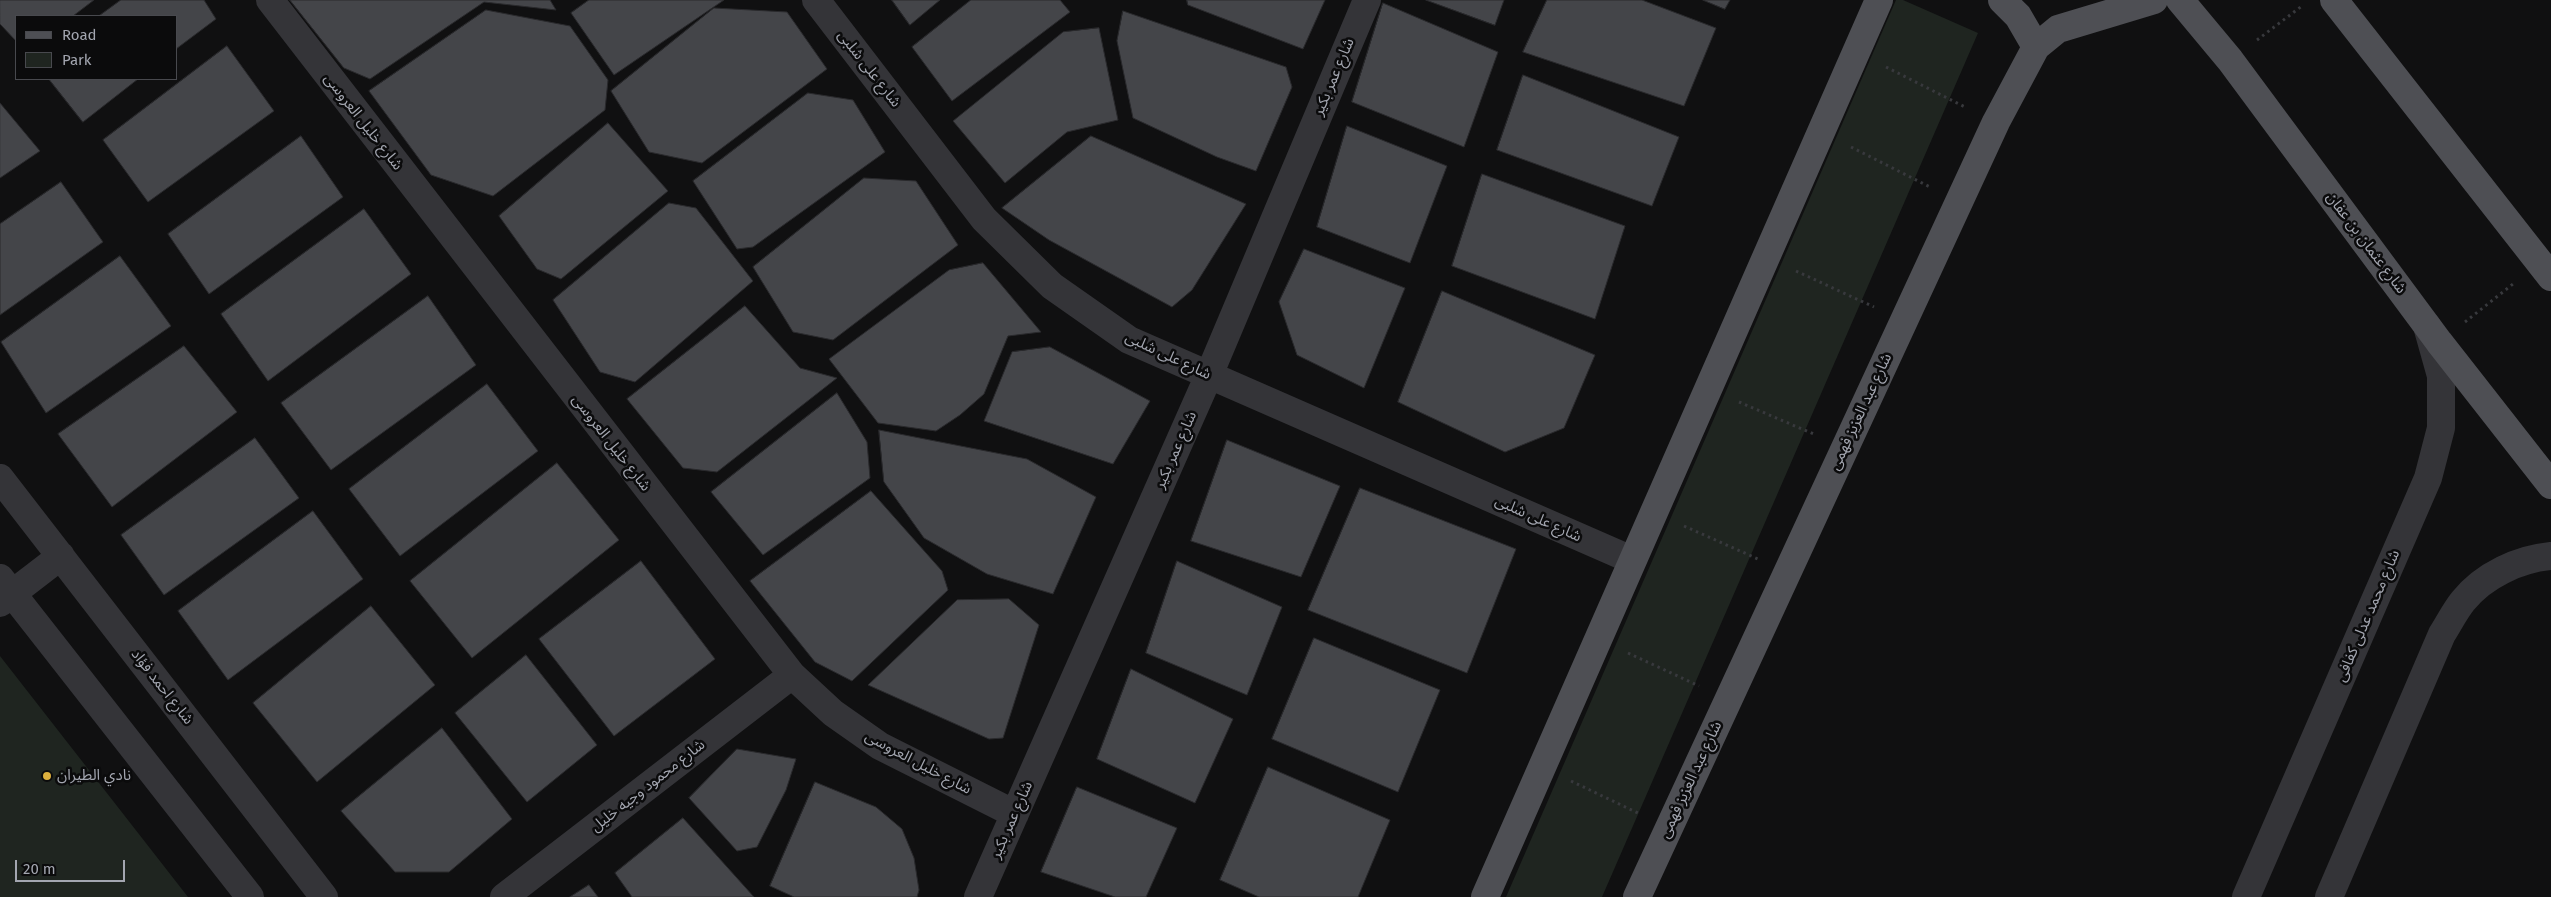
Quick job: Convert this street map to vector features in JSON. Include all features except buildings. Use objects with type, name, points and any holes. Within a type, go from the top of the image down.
[{"type":"main road","points":[[1485,897],[1879,0]]},
{"type":"main road","points":[[2002,0],[2018,16],[2036,47]]},
{"type":"main road","name":"شارع عبد العزيز فهمى","points":[[1637,897],[1996,122],[2036,47],[2058,29],[2154,0]]},
{"type":"main road","name":"شارع عثمان بن عفان","points":[[2180,0],[2230,60],[2433,334],[2551,485]]},
{"type":"main road","points":[[2334,0],[2545,270]]},
{"type":"street","name":"شارع خليل العروسى","points":[[270,0],[792,675],[833,713],[880,746],[1015,814]]},
{"type":"street","name":"شارع على شلبى","points":[[816,0],[984,219],[1052,286],[1129,340],[1632,560]]},
{"type":"street","name":"شارع عمر بكير","points":[[978,897],[1209,375],[1367,0]]},
{"type":"street","name":"شارع محمد عدلى كفافى","points":[[2246,897],[2428,478],[2441,428],[2441,376],[2433,334]]},
{"type":"street","name":"شارع احمد فؤاد","points":[[0,478],[324,897]]},
{"type":"street","points":[[60,556],[4,591],[250,897]]},
{"type":"street","points":[[2329,897],[2442,634],[2464,600],[2494,574],[2532,558],[2551,556]]},
{"type":"street","name":"شارع محمود وجيه خليل","points":[[504,897],[792,675]]},
{"type":"path","points":[[2230,60],[2303,6]]},
{"type":"path","points":[[1856,52],[1996,122]]},
{"type":"path","points":[[1821,132],[1959,201]]},
{"type":"path","points":[[1766,257],[1904,320]]},
{"type":"path","points":[[2433,334],[2545,270]]},
{"type":"path","points":[[1708,388],[1845,447]]},
{"type":"path","points":[[1653,512],[1787,573]]},
{"type":"path","points":[[1598,639],[1728,700]]},
{"type":"path","points":[[1542,766],[1669,828]]},
{"type":"green space","points":[[1896,0],[1903,0],[1978,33],[1602,897],[1506,897]]},
{"type":"green space","name":"نادي الطيران","points":[[0,656],[188,897],[0,897]]},
{"type":"place","name":"نادي الطيران","points":[[47,776]]}]
